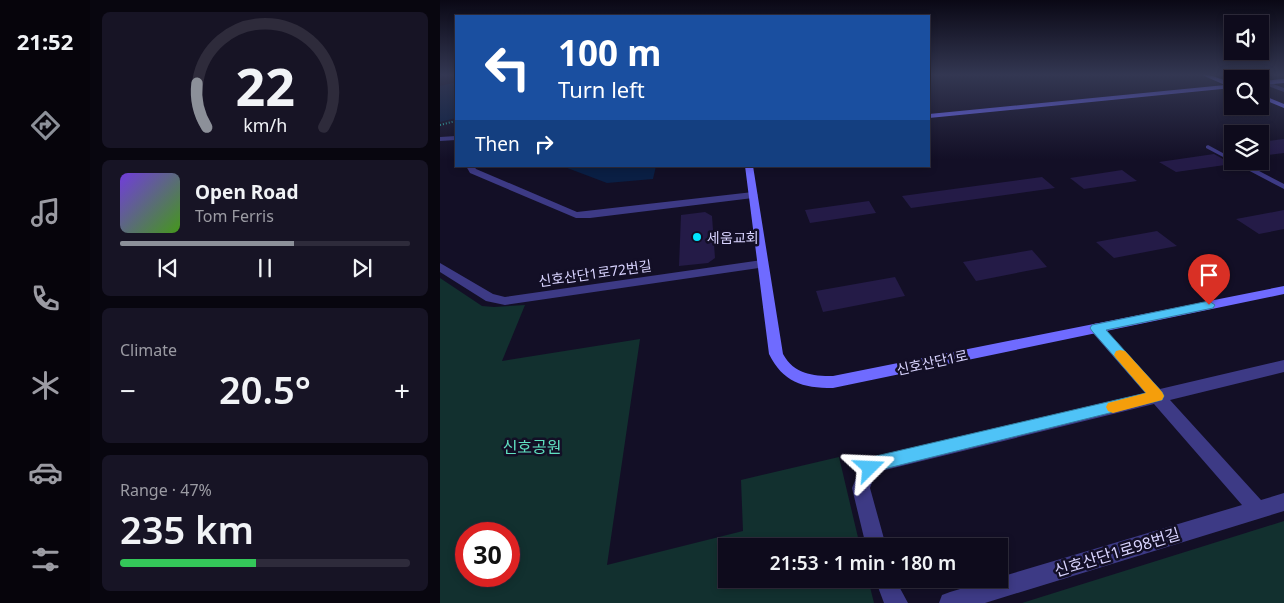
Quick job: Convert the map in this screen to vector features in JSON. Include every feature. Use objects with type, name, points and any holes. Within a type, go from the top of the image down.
[{"type":"main road","points":[[930,116],[1059,103]]},
{"type":"main road","name":"신호산단1로","points":[[748,167],[776,354],[779,361],[791,374],[809,381],[833,382],[1284,290]]},
{"type":"street","points":[[440,139],[455,138]]},
{"type":"street","points":[[471,167],[473,171],[576,214],[590,215],[753,195]]},
{"type":"street","name":"신호산단1로72번길","points":[[440,267],[490,298],[505,301],[762,264]]},
{"type":"street","points":[[1096,328],[1258,510]]},
{"type":"street","points":[[874,538],[861,488],[866,474],[876,464],[1284,366]]},
{"type":"street","name":"신호산단1로98번길","points":[[950,603],[1284,502]]},
{"type":"street","points":[[887,588],[898,603]]},
{"type":"lane","points":[[1208,147],[1224,155]]},
{"type":"lane","points":[[1253,170],[1284,187]]},
{"type":"path","points":[[440,125],[455,121]]},
{"type":"green space","name":"신호공원","points":[[440,278],[482,306],[525,305],[502,361],[640,339],[607,565],[743,531],[741,480],[839,457],[858,538],[718,538],[718,588],[870,588],[874,603],[440,603]]},
{"type":"green space","points":[[1284,521],[1284,603],[1022,603]]},
{"type":"water","points":[[440,103],[455,103],[455,118],[440,122]]},
{"type":"water","points":[[565,167],[656,167],[653,179],[607,183]]},
{"type":"building","points":[[1284,139],[1284,153],[1269,155],[1269,141]]},
{"type":"building","points":[[1214,154],[1224,160],[1224,165],[1176,172],[1159,162]]},
{"type":"building","points":[[1122,170],[1137,181],[1084,189],[1070,178]]},
{"type":"building","points":[[1042,177],[1055,188],[911,208],[902,196]]},
{"type":"building","points":[[869,201],[876,213],[810,223],[805,210]]},
{"type":"building","points":[[1284,210],[1284,229],[1259,234],[1236,219]]},
{"type":"building","name":"세움교회","points":[[705,212],[712,216],[715,258],[708,263],[679,266],[681,215]]},
{"type":"building","points":[[1157,231],[1177,246],[1114,258],[1096,242]]},
{"type":"building","points":[[1032,250],[1047,267],[976,281],[963,262]]},
{"type":"building","points":[[895,277],[905,296],[823,312],[816,291]]},
{"type":"slow traffic","points":[[1113,407],[1157,396],[1120,355]]},
{"type":"place","name":"세움교회","points":[[697,237]]},
{"type":"route","points":[[870,468],[876,464],[1157,396],[1096,328],[1209,305]]}]
